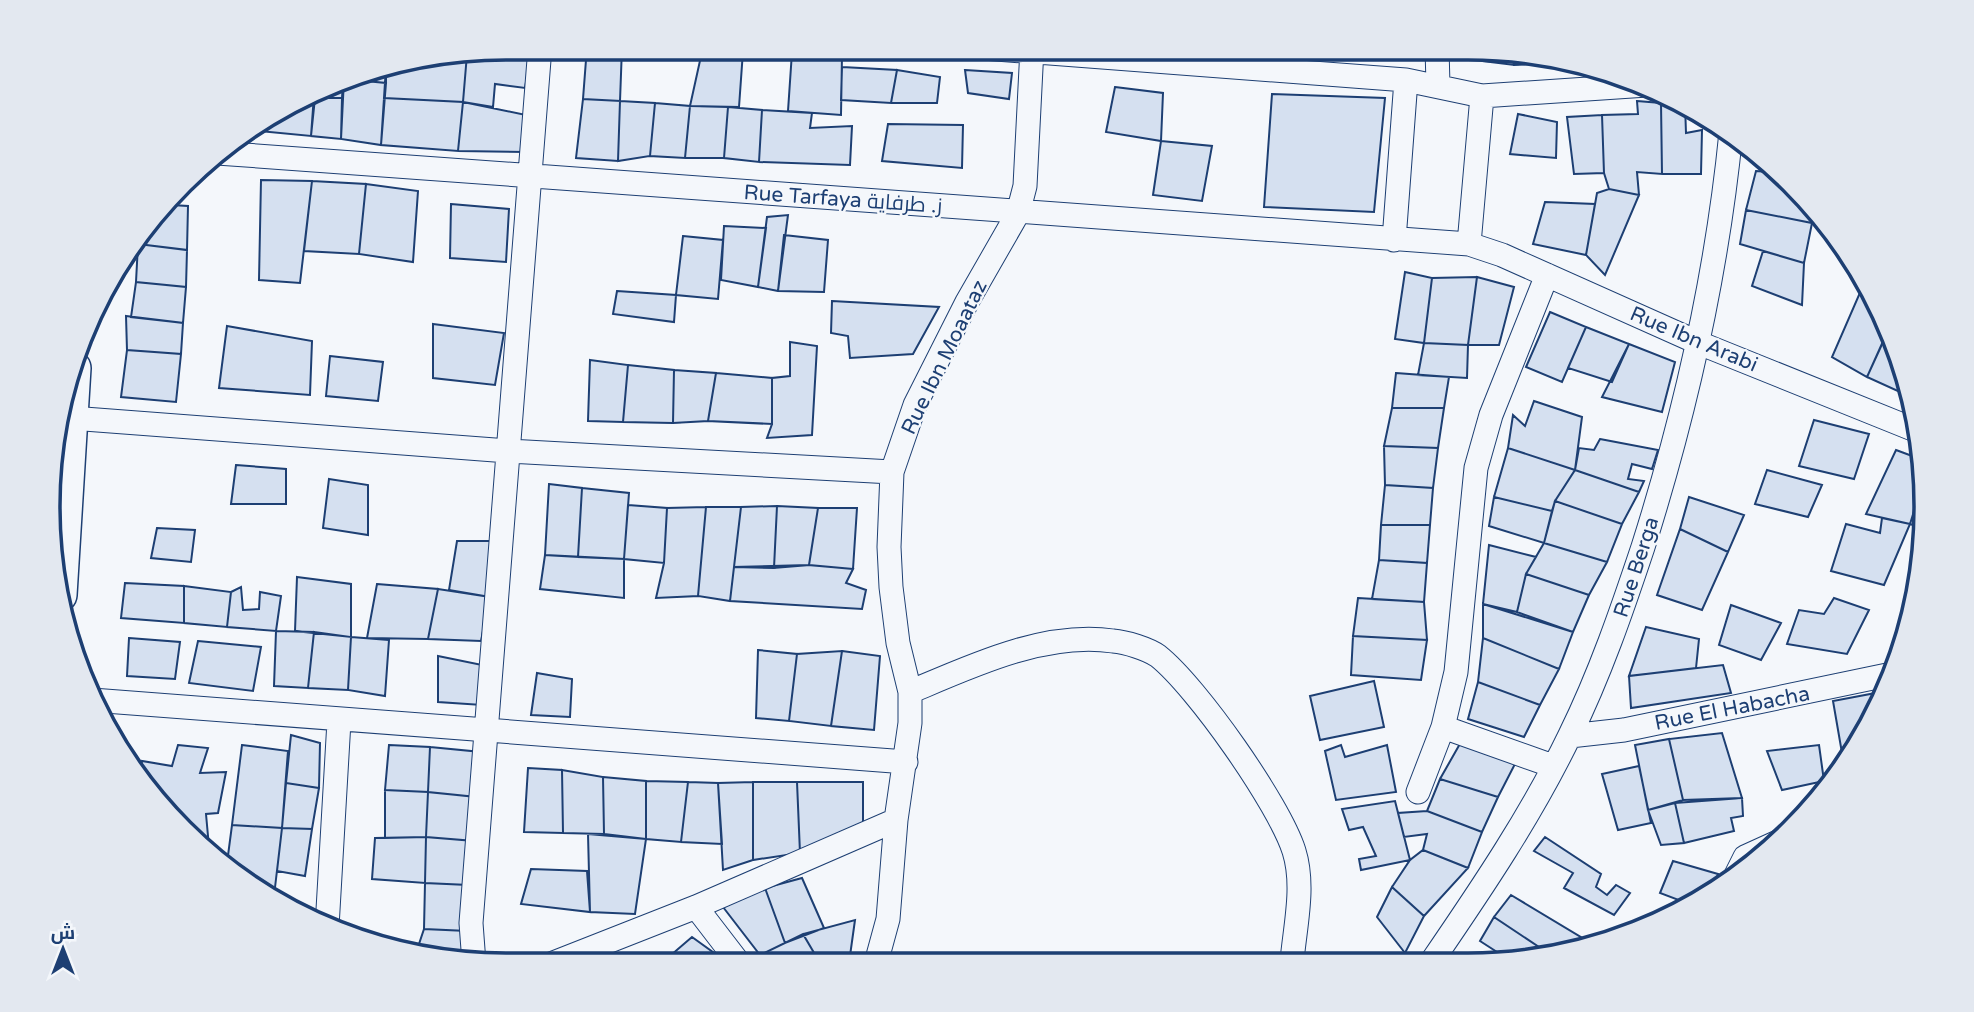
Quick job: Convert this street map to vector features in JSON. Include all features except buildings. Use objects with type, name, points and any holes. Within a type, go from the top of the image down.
[{"type":"main road","points":[[62,558],[72,403]]},
{"type":"street","points":[[473,952],[471,923],[539,60]]},
{"type":"street","name":"Rue Ibn Moaataz","points":[[879,953],[888,919],[895,820],[906,762],[910,692],[898,643],[891,587],[889,547],[892,472],[915,405],[967,302],[1018,213],[1025,186],[1031,60]]},
{"type":"street","points":[[1157,60],[1406,80],[1482,96],[1622,87]]},
{"type":"street","points":[[1437,60],[1438,85]]},
{"type":"street","points":[[1394,240],[1406,80]]},
{"type":"street","points":[[1469,244],[1482,96]]},
{"type":"street","name":"Rue Berga","points":[[1438,953],[1498,866],[1570,736],[1621,612],[1675,447],[1699,343],[1724,201],[1730,145]]},
{"type":"street","name":"Rue Tarfaya ز. طرفاية","points":[[232,154],[1469,244]]},
{"type":"street","name":"Rue Ibn Arabi","points":[[1469,244],[1547,275],[1699,343],[1907,427]]},
{"type":"street","points":[[1418,792],[1443,727],[1456,672],[1476,468],[1491,415],[1547,275]]},
{"type":"street","points":[[71,418],[508,451],[892,472]]},
{"type":"street","points":[[910,692],[974,665],[1030,648],[1078,639],[1115,641],[1156,654],[1184,681],[1254,776],[1294,850],[1300,885],[1293,953]]},
{"type":"street","name":"Rue El Habacha","points":[[1570,736],[1624,730],[1881,676]]},
{"type":"street","points":[[105,701],[906,762]]},
{"type":"street","points":[[328,915],[339,721]]},
{"type":"street","points":[[1443,727],[1553,766]]},
{"type":"street","points":[[578,953],[696,906],[895,820]]},
{"type":"street","points":[[696,906],[731,953]]}]
